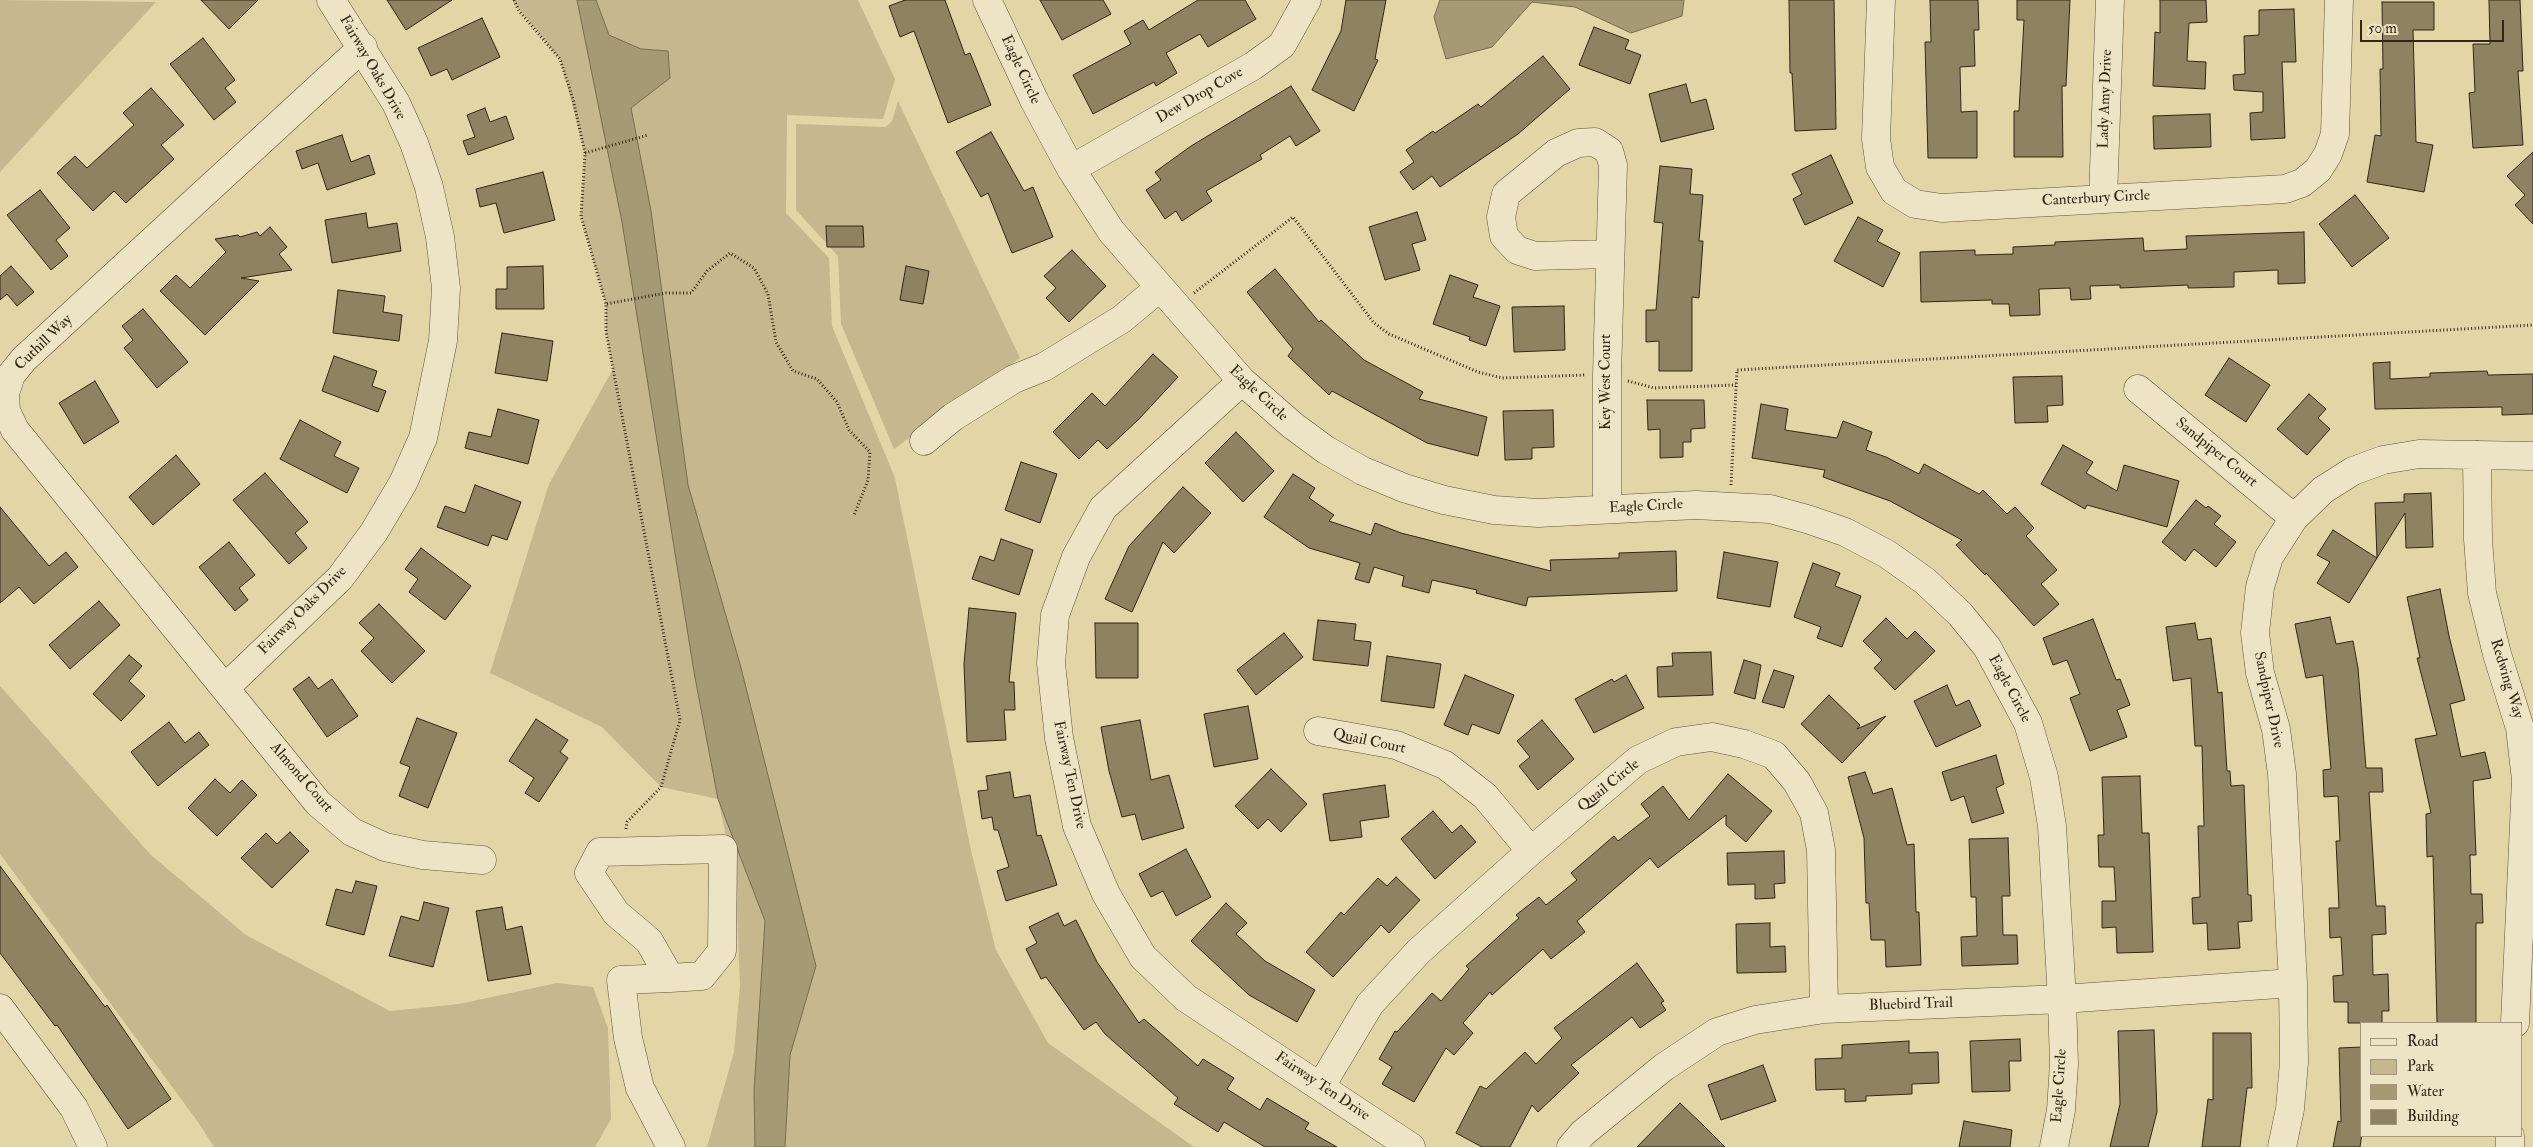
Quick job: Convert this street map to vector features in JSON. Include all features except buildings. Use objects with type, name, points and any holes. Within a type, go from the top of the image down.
[{"type":"street","name":"Fairway Oaks Drive","points":[[225,688],[340,578],[374,532],[403,483],[423,438],[443,341],[446,288],[440,237],[429,188],[414,143],[396,103],[363,47],[331,0]]},
{"type":"street","name":"Eagle Circle","points":[[988,0],[1035,102],[1071,169],[1111,231],[1242,381],[1292,425],[1326,450],[1363,470],[1404,488],[1444,500],[1494,510],[1538,512],[1696,505],[1770,510],[1807,519],[1845,532],[1888,554],[1925,581],[1960,614],[1987,647],[2028,723],[2044,776],[2052,826],[2062,999],[2063,1073],[2061,1110],[2054,1147]]},
{"type":"street","name":"Dew Drop Cove","points":[[1071,169],[1253,66],[1282,44],[1300,17],[1307,0]]},
{"type":"street","name":"Canterbury Circle","points":[[1881,0],[1876,139],[1880,168],[1894,191],[1915,204],[1942,208],[2285,189],[2302,183],[2318,170],[2328,154],[2335,134],[2339,0]]},
{"type":"street","name":"Lady Amy Drive","points":[[2103,199],[2110,0]]},
{"type":"street","name":"Cuthill Way","points":[[225,688],[15,430],[6,411],[6,393],[11,375],[24,359],[363,47]]},
{"type":"street","name":"Key West Court","points":[[1607,509],[1606,374],[1613,165],[1609,151],[1595,142],[1578,143],[1556,153],[1506,194],[1501,217],[1504,236],[1517,250],[1535,256],[1609,254]]},
{"type":"street","points":[[924,441],[953,417],[1014,379],[1044,367],[1122,319],[1168,298]]},
{"type":"street","name":"Fairway Ten Drive","points":[[1242,381],[1103,508],[1076,557],[1055,615],[1051,663],[1059,738],[1077,826],[1106,894],[1143,957],[1186,998],[1411,1147]]},
{"type":"street","name":"Sandpiper Court","points":[[2138,389],[2294,518]]},
{"type":"street","name":"Sandpiper Drive","points":[[2282,1147],[2290,1109],[2294,1062],[2293,983],[2282,774],[2276,729],[2260,673],[2255,633],[2260,588],[2269,557],[2294,518],[2323,490],[2354,471],[2383,460],[2419,454],[2533,456]]},
{"type":"street","name":"Redwing Way","points":[[2477,455],[2478,539],[2482,593],[2497,654],[2520,728],[2526,780],[2515,1022]]},
{"type":"street","name":"Almond Court","points":[[225,688],[318,803],[352,832],[385,847],[423,855],[482,860]]},
{"type":"street","name":"Quail Court","points":[[1318,731],[1396,745],[1445,765],[1485,796],[1531,851]]},
{"type":"street","name":"Quail Circle","points":[[1321,1086],[1370,1004],[1419,951],[1531,851],[1638,760],[1676,742],[1712,737],[1744,744],[1774,755],[1798,782],[1814,813],[1821,850],[1824,1009]]},
{"type":"street","points":[[670,978],[648,941],[616,913],[589,873],[600,852],[723,849],[722,951],[702,976],[670,978],[621,980],[628,1038],[640,1088],[671,1147]]},
{"type":"street","name":"Bluebird Trail","points":[[1571,1147],[1583,1133],[1656,1072],[1717,1032],[1755,1020],[1824,1009],[2062,999],[2293,983]]},
{"type":"street","points":[[0,1008],[74,1108],[93,1147]]},
{"type":"path","points":[[514,0],[519,11],[560,59],[573,99],[585,153],[581,216],[606,304],[606,332],[680,720],[661,787],[626,822],[624,851]]},
{"type":"path","points":[[585,153],[648,135]]},
{"type":"path","points":[[1168,298],[1293,217],[1374,323],[1388,334],[1478,372],[1502,378],[1606,374],[1654,388],[1736,385]]},
{"type":"path","points":[[606,304],[666,293],[691,293],[706,271],[730,253],[754,268],[768,294],[776,342],[793,371],[817,379],[837,402],[849,430],[870,452],[868,480],[854,515]]},
{"type":"path","points":[[1730,506],[1738,370],[2533,325]]},
{"type":"green space","points":[[0,0],[156,2],[0,172]]},
{"type":"green space","points":[[512,0],[858,0],[895,79],[883,119],[787,115],[786,213],[829,258],[832,326],[895,478],[972,855],[996,950],[1048,1043],[1194,1147],[707,1147],[734,1052],[740,986],[736,882],[718,799],[661,787],[602,727],[490,673],[549,484],[613,369],[606,332],[606,304],[581,216],[585,153],[560,59]]},
{"type":"green space","points":[[898,101],[1020,358],[894,449],[841,324],[838,256],[796,210],[796,124],[886,127],[892,121]]},
{"type":"green space","points":[[0,686],[151,855],[246,935],[390,1011],[459,1004],[557,983],[593,987],[608,1028],[611,1119],[595,1147],[214,1147],[198,1122],[0,854]]},
{"type":"water","points":[[577,0],[596,0],[609,35],[641,49],[668,51],[670,78],[631,108],[651,211],[688,485],[740,664],[816,966],[790,1055],[785,1147],[755,1147],[754,1091],[765,921],[718,799],[694,672],[622,222]]},
{"type":"water","points":[[1440,0],[1684,0],[1682,16],[1631,33],[1575,7],[1532,2],[1492,47],[1446,59],[1434,17]]}]
